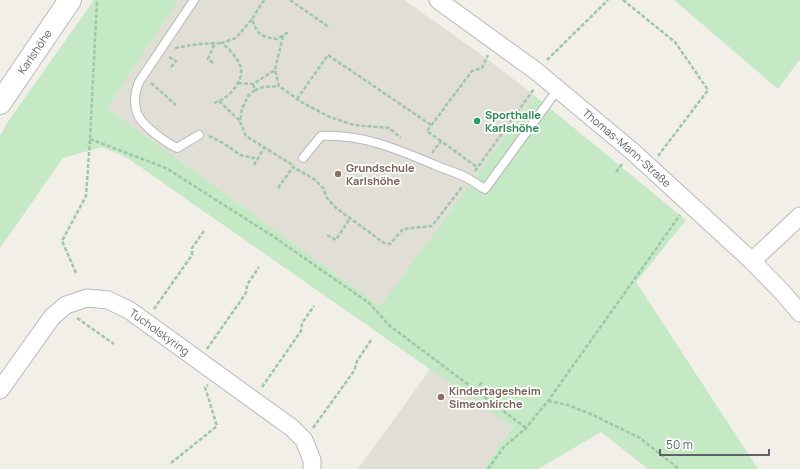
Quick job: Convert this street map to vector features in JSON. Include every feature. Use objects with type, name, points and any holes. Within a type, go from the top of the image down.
[{"type":"main road","name":"Karlshöhe","points":[[0,103],[70,0]]},
{"type":"street","name":"Thomas-Mann-Straße","points":[[438,0],[539,74],[650,166],[752,261],[800,313]]},
{"type":"street","points":[[752,261],[800,216]]},
{"type":"street","name":"Tucholskyring","points":[[0,390],[52,317],[66,305],[87,298],[108,300],[129,310],[292,428],[304,440],[312,460],[312,469]]},
{"type":"lane","points":[[194,0],[139,82],[136,90],[136,100],[138,113],[144,123],[177,148],[202,134]]},
{"type":"lane","points":[[301,161],[321,136],[339,135],[384,144],[469,179],[484,189],[558,89]]},
{"type":"path","points":[[76,273],[62,241],[86,196],[97,0]]},
{"type":"path","points":[[171,51],[175,48],[199,44],[222,43],[236,38],[252,19],[264,0]]},
{"type":"path","points":[[290,0],[330,26]]},
{"type":"path","points":[[219,101],[240,122],[246,136],[314,179],[336,208],[384,243],[390,244],[403,229],[432,226],[469,179],[539,74],[608,0]]},
{"type":"path","points":[[622,0],[675,42],[708,90],[650,166]]},
{"type":"path","points":[[252,19],[255,29],[265,37],[277,39],[288,32]]},
{"type":"path","points":[[279,86],[276,70],[282,36]]},
{"type":"path","points":[[477,167],[427,131],[472,70],[482,68],[496,42]]},
{"type":"path","points":[[213,64],[208,59],[215,43]]},
{"type":"path","points":[[214,103],[223,99],[237,84],[241,77],[240,66],[232,53],[222,43]]},
{"type":"path","points":[[166,54],[176,61],[172,67]]},
{"type":"path","points":[[297,99],[328,55],[431,125]]},
{"type":"path","points":[[237,84],[252,84],[276,70]]},
{"type":"path","points":[[146,78],[176,105]]},
{"type":"path","points":[[252,84],[255,90]]},
{"type":"path","points":[[240,122],[242,109],[248,96],[255,90],[263,87],[279,86],[303,103],[337,119],[354,125],[389,128],[402,140]]},
{"type":"path","points":[[333,124],[337,119]]},
{"type":"path","points":[[202,134],[223,143],[240,155],[258,159]]},
{"type":"path","points":[[90,139],[166,168],[271,235],[369,303],[390,326],[526,428]]},
{"type":"path","points":[[432,154],[441,141]]},
{"type":"path","points":[[254,165],[264,148]]},
{"type":"path","points":[[427,152],[436,156]]},
{"type":"path","points":[[278,188],[293,167],[301,161]]},
{"type":"path","points":[[488,469],[504,447],[526,428],[548,401],[689,202]]},
{"type":"path","points":[[327,234],[336,240],[350,218]]},
{"type":"path","points":[[145,322],[192,255],[192,248],[204,231]]},
{"type":"path","points":[[199,360],[246,293],[247,285],[260,267]]},
{"type":"path","points":[[253,399],[301,331],[302,323],[314,306]]},
{"type":"path","points":[[63,308],[114,344]]},
{"type":"path","points":[[304,440],[354,371],[357,361],[371,340]]},
{"type":"path","points":[[171,463],[217,426],[204,387],[223,378]]},
{"type":"path","points":[[475,390],[483,381]]},
{"type":"path","points":[[548,401],[568,405],[593,415],[640,438],[679,469]]},
{"type":"shaded area","name":"Grundschule Karlshöhe","points":[[179,0],[404,0],[486,58],[535,96],[380,306],[107,108]]},
{"type":"shaded area","name":"Kindertagesheim Simeonkirche","points":[[431,368],[513,427],[483,469],[358,469]]},
{"type":"green space","points":[[94,0],[179,0],[107,108],[380,306],[535,96],[686,220],[636,282],[758,469],[648,469],[601,432],[538,469],[483,469],[513,427],[126,157],[102,147],[63,158],[0,248],[0,136],[9,120]]},
{"type":"green space","points":[[674,0],[800,0],[800,59],[778,89]]},
{"type":"place","name":"Sporthalle Karlshöhe","points":[[477,121]]},
{"type":"place","name":"Grundschule Karlshöhe","points":[[338,174]]},
{"type":"place","name":"Kindertagesheim Simeonkirche","points":[[441,397]]}]
